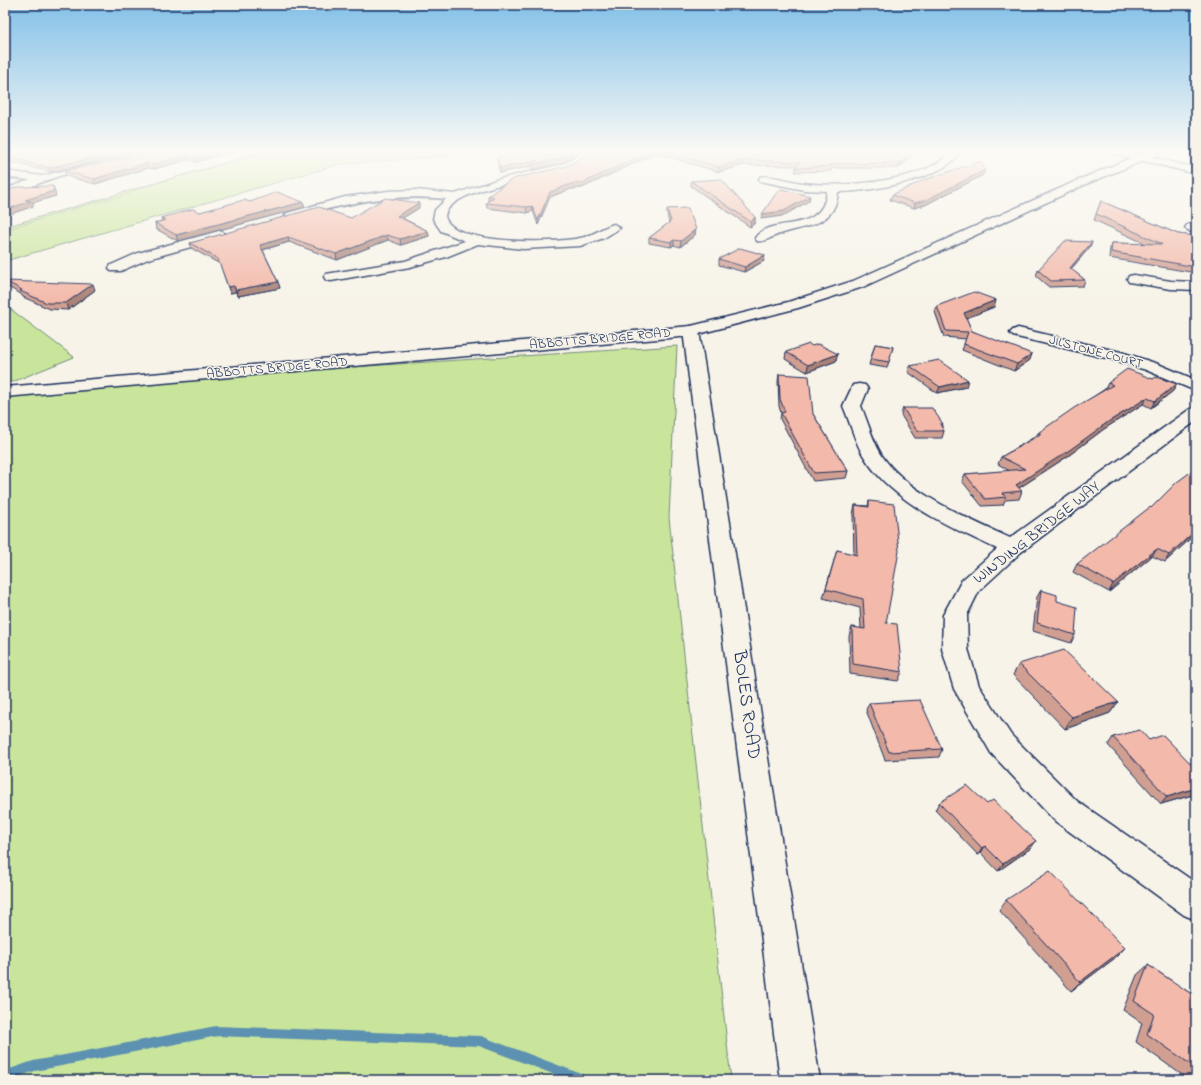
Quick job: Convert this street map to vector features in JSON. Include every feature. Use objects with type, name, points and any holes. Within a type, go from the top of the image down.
[{"type":"street","points":[[280,218],[340,202]]},
{"type":"street","points":[[451,202],[441,209],[439,215],[443,226],[477,240],[525,246],[560,245],[591,240],[614,228]]},
{"type":"street","points":[[761,238],[768,233],[812,222],[824,214],[832,206],[832,202]]},
{"type":"street","name":"ABBOTTS BRIDGE ROAD","points":[[5,392],[691,331],[786,308],[858,284],[1039,202]]},
{"type":"street","points":[[116,268],[142,256],[227,233]]},
{"type":"street","points":[[331,277],[373,272],[415,264],[448,253],[477,240]]},
{"type":"street","points":[[1134,279],[1172,285],[1196,286]]},
{"type":"street","name":"BOLES ROAD","points":[[691,331],[717,494],[800,1080]]},
{"type":"street","name":"JILSTONE COURT","points":[[1018,333],[1115,355],[1152,367],[1196,386]]},
{"type":"street","points":[[859,389],[852,406],[872,456],[894,480],[955,520],[1012,548]]},
{"type":"street","name":"WINDING BRIDGE WAY","points":[[1196,413],[1012,548],[970,586],[955,615],[955,649],[967,689],[1001,744],[1066,811],[1196,903]]},
{"type":"path","points":[[5,230],[100,202]]},
{"type":"path","points":[[5,235],[11,241],[5,245]]},
{"type":"green space","points":[[92,202],[210,202],[5,261],[5,227]]},
{"type":"green space","points":[[5,305],[74,357],[5,385]]},
{"type":"green space","points":[[677,346],[669,518],[731,1080],[5,1080],[5,397],[274,372]]},
{"type":"building","points":[[5,202],[29,202],[5,210]]},
{"type":"building","points":[[238,202],[303,202],[176,235],[155,223],[166,220],[161,218],[192,209],[200,212]]},
{"type":"building","points":[[379,202],[419,203],[397,216],[428,231],[400,239],[387,235],[336,254],[288,237],[260,245],[278,282],[236,290],[234,286],[228,287],[218,259],[190,243],[319,207],[351,218]]},
{"type":"building","points":[[488,202],[546,202],[538,220],[532,206],[526,207],[486,203]]},
{"type":"building","points":[[721,202],[741,202],[755,217],[751,222]]},
{"type":"building","points":[[770,202],[800,202],[784,211],[762,214]]},
{"type":"building","points":[[1101,202],[1102,202],[1178,234],[1196,236],[1196,267],[1111,252],[1112,243],[1162,244],[1096,214]]},
{"type":"building","points":[[688,208],[696,229],[681,241],[674,240],[671,242],[649,238],[671,221],[667,209]]},
{"type":"building","points":[[1065,241],[1092,242],[1070,268],[1085,280],[1051,281],[1038,270]]},
{"type":"building","points":[[740,248],[765,255],[745,267],[719,259]]},
{"type":"building","points":[[5,281],[93,284],[66,303],[47,303],[20,291],[22,290]]},
{"type":"building","points":[[974,292],[996,300],[964,313],[972,331],[1032,354],[1017,364],[964,344],[968,332],[946,331],[937,306]]},
{"type":"building","points":[[809,344],[812,346],[818,344],[838,354],[808,365],[786,352]]},
{"type":"building","points":[[875,344],[893,347],[889,362],[871,359]]},
{"type":"building","points":[[939,360],[968,380],[940,387],[910,366]]},
{"type":"building","points":[[1127,369],[1153,379],[1156,377],[1177,384],[1155,401],[1147,398],[1108,422],[1071,449],[1016,485],[1022,491],[1002,493],[1006,497],[985,499],[965,474],[1025,469],[1001,457],[1041,434],[1038,433],[1074,408],[1113,385],[1108,383]]},
{"type":"building","points":[[779,374],[809,376],[813,414],[848,471],[814,473],[781,413],[785,412],[780,399]]},
{"type":"building","points":[[903,408],[932,408],[943,424],[940,424],[944,431],[917,431]]},
{"type":"building","points":[[1196,468],[1196,522],[1191,527],[1196,530],[1169,555],[1157,549],[1113,584],[1077,564],[1150,507],[1151,508],[1177,482]]},
{"type":"building","points":[[869,501],[894,504],[899,551],[886,623],[897,624],[902,672],[853,664],[852,627],[865,629],[863,599],[826,589],[837,550],[857,555],[855,505],[869,507]]},
{"type":"building","points":[[1041,590],[1057,595],[1057,601],[1077,607],[1075,635],[1037,623]]},
{"type":"building","points":[[1064,650],[1118,702],[1072,717],[1019,664]]},
{"type":"building","points":[[920,700],[942,749],[889,752],[869,703]]},
{"type":"building","points":[[1140,730],[1149,740],[1163,735],[1196,769],[1196,788],[1167,797],[1113,737]]},
{"type":"building","points":[[967,785],[987,804],[993,800],[1036,841],[1003,864],[985,846],[982,848],[939,803]]},
{"type":"building","points":[[1050,871],[1125,948],[1080,982],[1006,900]]},
{"type":"building","points":[[1148,965],[1196,997],[1196,1068],[1147,1034],[1154,1014],[1134,1001]]},
{"type":"waterway","points":[[5,1076],[34,1066],[217,1031],[480,1041],[583,1080]]}]
